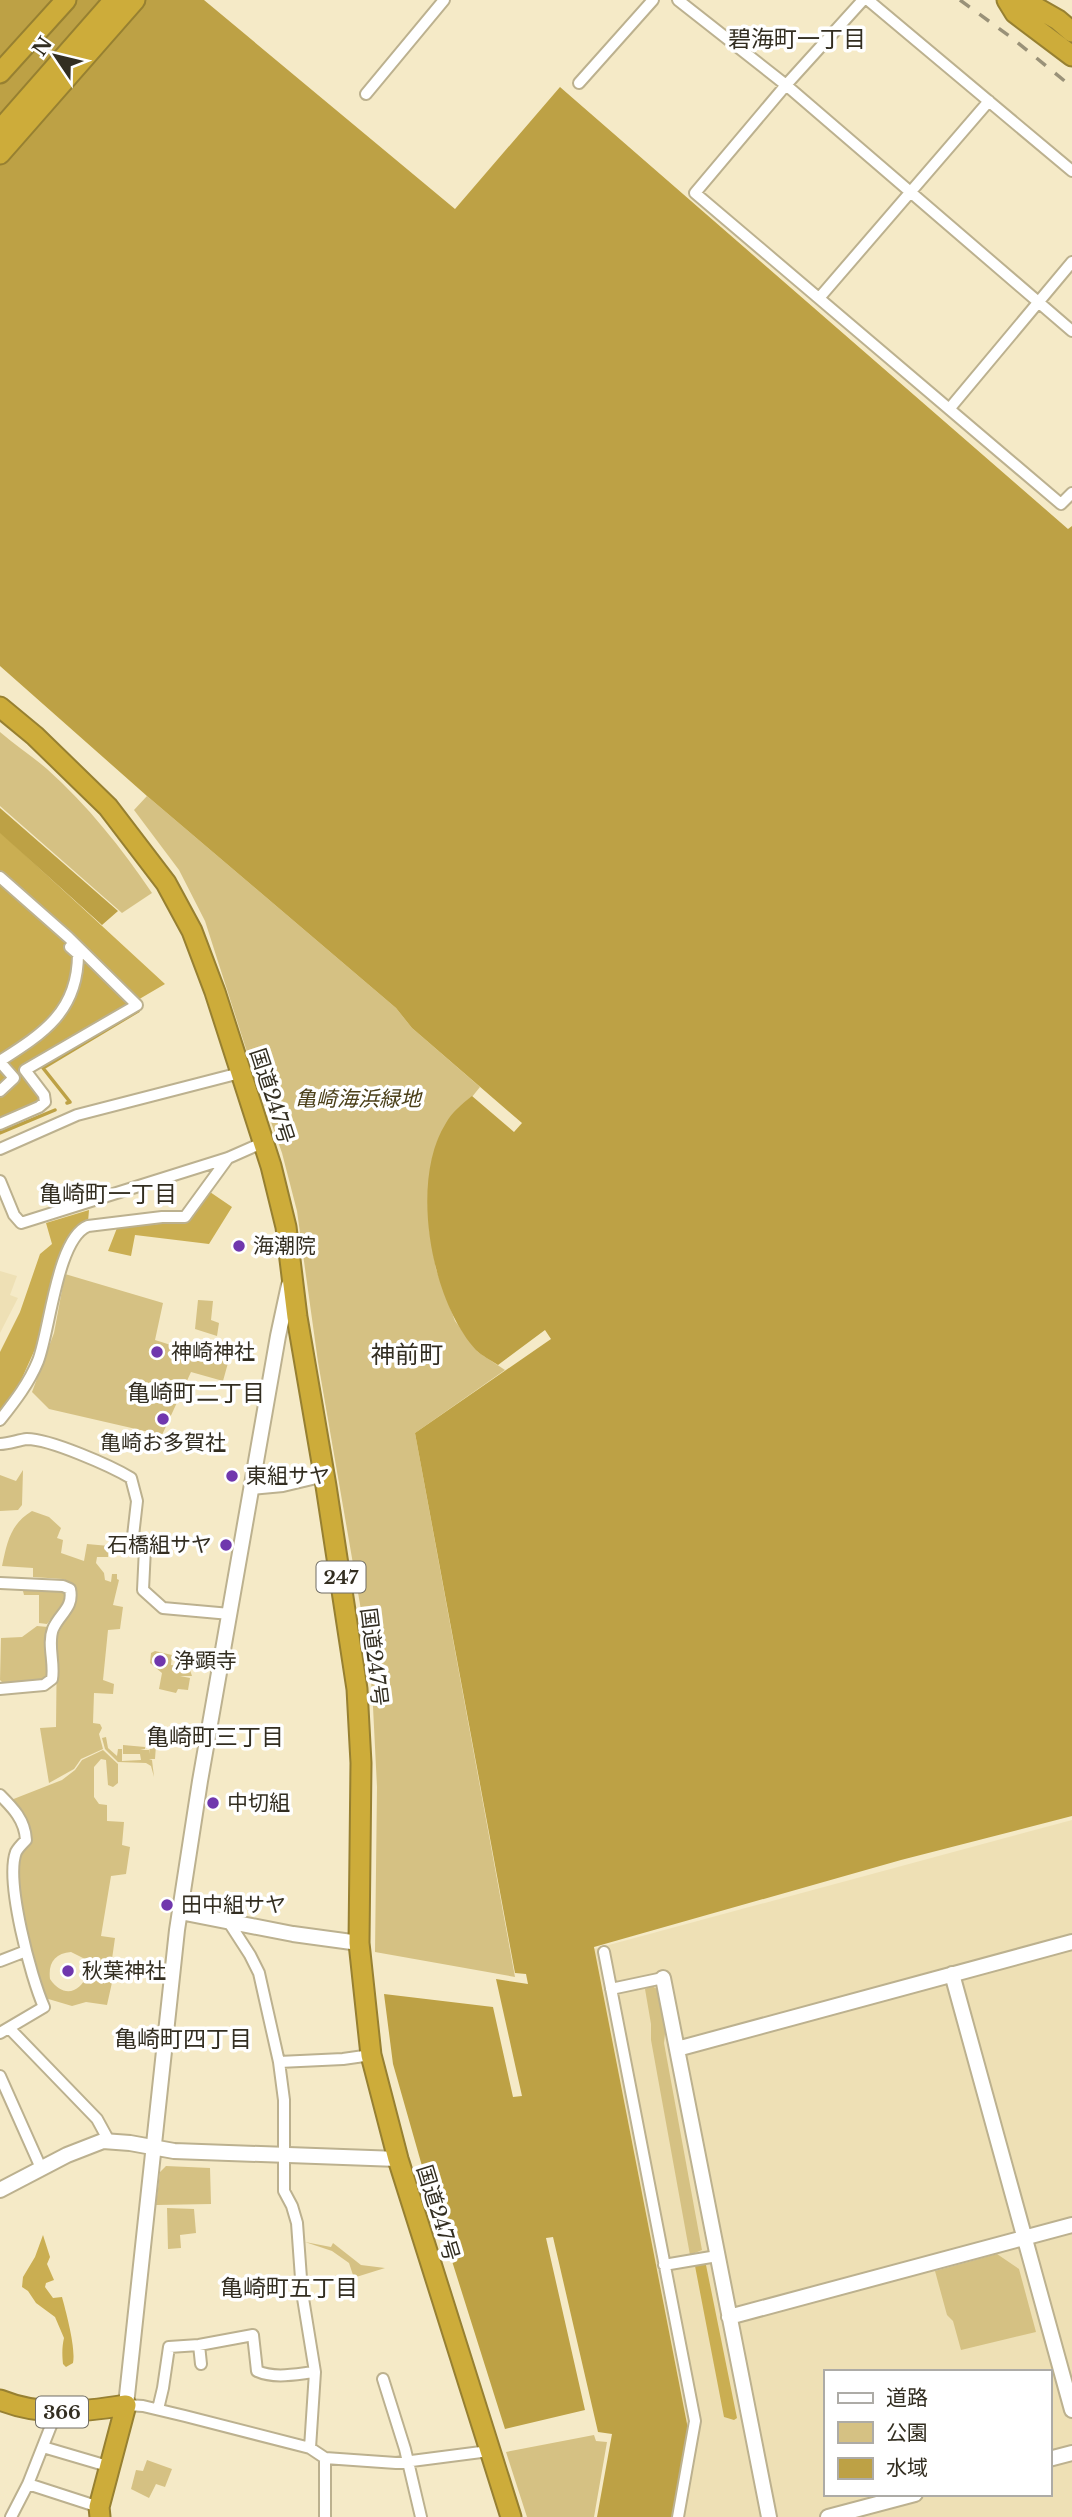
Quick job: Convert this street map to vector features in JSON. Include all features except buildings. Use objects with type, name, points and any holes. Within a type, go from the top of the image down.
[{"type":"highway","points":[[0,73],[66,0]]},
{"type":"highway","points":[[0,130],[114,0]]},
{"type":"highway","points":[[0,154],[135,0]]},
{"type":"highway","points":[[990,0],[1015,4],[1058,20],[1072,32]]},
{"type":"highway","points":[[1015,4],[1072,56]]},
{"type":"highway","name":"国道247号","points":[[0,706],[108,807],[166,883],[182,910],[215,992],[282,1208],[352,1653],[360,1729],[359,1943],[371,2054],[398,2159],[511,2517]]},
{"type":"highway","name":"366","points":[[0,2400],[24,2408],[56,2413],[126,2405]]},
{"type":"highway","points":[[100,2512],[126,2405]]},
{"type":"street","points":[[366,94],[444,0]]},
{"type":"street","points":[[579,83],[653,0]]},
{"type":"street","points":[[678,0],[786,85],[1072,331]]},
{"type":"street","points":[[1072,171],[866,0],[786,85],[695,192],[1061,504],[1072,493]]},
{"type":"street","points":[[820,297],[989,101]]},
{"type":"street","points":[[950,408],[1072,262]]},
{"type":"street","points":[[0,877],[68,937],[137,1004],[25,1070],[44,1095],[45,1102],[0,1124]]},
{"type":"street","points":[[0,884],[78,954],[76,978],[69,1000],[52,1024],[14,1055],[0,1061],[14,1078],[0,1091]]},
{"type":"street","points":[[0,1149],[77,1115],[240,1073]]},
{"type":"street","points":[[0,1181],[14,1215],[21,1223],[228,1158],[262,1143]]},
{"type":"street","points":[[0,1420],[26,1386],[36,1367],[46,1339],[60,1266],[80,1229],[185,1217],[228,1158]]},
{"type":"street","points":[[292,1273],[251,1489],[180,1912],[126,2405],[158,2409],[310,2448],[325,2458],[407,2457],[489,2451]]},
{"type":"street","points":[[0,1444],[28,1439],[54,1445],[131,1478],[137,1501],[132,1545],[145,1548],[143,1590],[163,1608],[230,1614]]},
{"type":"street","points":[[251,1489],[283,1486],[325,1476]]},
{"type":"street","points":[[0,1583],[63,1586],[70,1589],[71,1598],[54,1629],[52,1679],[44,1685],[0,1689]]},
{"type":"street","points":[[0,1795],[16,1811],[26,1831],[26,1840],[16,1852],[13,1878],[26,1951],[36,1989],[44,2007],[4,2030],[97,2119],[109,2141]]},
{"type":"street","points":[[180,1912],[293,1934],[359,1943]]},
{"type":"street","points":[[228,1921],[259,1973],[279,2062],[284,2100],[284,2191],[297,2223],[300,2281],[315,2372],[310,2448]]},
{"type":"street","points":[[677,2049],[1072,1942]]},
{"type":"street","points":[[0,1961],[26,1951]]},
{"type":"street","points":[[604,1952],[695,2421],[678,2517]]},
{"type":"street","points":[[952,1974],[1072,2410]]},
{"type":"street","points":[[611,1989],[663,1978],[769,2517]]},
{"type":"street","points":[[279,2062],[343,2059],[371,2054]]},
{"type":"street","points":[[0,2076],[41,2168]]},
{"type":"street","points":[[0,2190],[79,2149],[109,2141],[174,2151],[398,2159]]},
{"type":"street","points":[[729,2317],[1072,2225]]},
{"type":"street","points":[[664,2265],[717,2256]]},
{"type":"street","points":[[158,2409],[169,2347],[199,2345],[253,2334],[257,2371],[284,2376],[315,2372]]},
{"type":"street","points":[[199,2345],[201,2364]]},
{"type":"street","points":[[383,2379],[407,2457],[421,2517]]},
{"type":"street","points":[[0,2514],[10,2517],[28,2484],[56,2413]]},
{"type":"street","points":[[43,2447],[111,2467]]},
{"type":"street","points":[[1051,2458],[1072,2453]]},
{"type":"street","points":[[325,2458],[326,2517]]},
{"type":"street","points":[[28,2484],[100,2512]]},
{"type":"street","points":[[828,2517],[907,2496]]},
{"type":"shaded area","points":[[0,832],[165,984],[27,1065],[39,1097],[37,1103],[0,1120]]},
{"type":"shaded area","points":[[210,1192],[232,1207],[209,1244],[135,1235],[131,1256],[108,1251],[117,1228],[189,1221]]},
{"type":"shaded area","points":[[89,1210],[88,1222],[71,1237],[40,1338],[14,1396],[0,1415],[0,1352],[20,1312],[40,1254],[52,1244],[46,1223]]},
{"type":"shaded area","points":[[0,1271],[17,1276],[10,1295],[18,1298],[0,1333]]},
{"type":"shaded area","points":[[1072,1820],[1072,2517],[674,2517],[594,1949]]},
{"type":"shaded area","points":[[43,2235],[50,2257],[47,2264],[54,2280],[46,2283],[45,2287],[53,2298],[62,2297],[72,2339],[73,2363],[66,2367],[63,2364],[64,2338],[55,2317],[36,2303],[22,2287],[23,2277],[35,2257]]},
{"type":"shaded area","points":[[706,2265],[737,2418],[734,2420],[724,2417],[695,2266]]},
{"type":"green space","points":[[0,732],[47,769],[90,812],[152,893],[122,913],[0,806]]},
{"type":"green space","name":"亀崎海浜緑地","points":[[147,796],[396,1008],[412,1028],[480,1087],[438,1139],[431,1168],[429,1228],[436,1269],[455,1321],[478,1352],[505,1370],[415,1433],[515,1977],[375,1952],[377,1787],[369,1656],[318,1362],[297,1211],[282,1153],[205,921],[179,870],[134,810]]},
{"type":"green space","name":"神崎神社","points":[[65,1274],[163,1303],[155,1340],[228,1363],[223,1381],[191,1372],[162,1435],[49,1409],[32,1392],[54,1333]]},
{"type":"green space","points":[[198,1300],[213,1301],[211,1320],[219,1323],[217,1336],[195,1329]]},
{"type":"green space","points":[[23,1470],[22,1505],[18,1510],[0,1511],[0,1475],[16,1481]]},
{"type":"green space","points":[[32,1511],[49,1517],[61,1528],[57,1538],[63,1540],[61,1553],[84,1561],[87,1544],[109,1546],[108,1557],[97,1557],[96,1563],[104,1573],[105,1580],[111,1582],[112,1574],[117,1574],[119,1580],[113,1605],[123,1607],[120,1629],[108,1630],[103,1680],[114,1684],[113,1694],[94,1693],[93,1723],[100,1724],[102,1728],[99,1734],[103,1749],[81,1759],[74,1769],[49,1783],[40,1728],[56,1727],[57,1637],[74,1606],[75,1593],[73,1584],[63,1579],[33,1577],[33,1568],[2,1566],[14,1528]]},
{"type":"green space","points":[[52,1590],[65,1593],[64,1602],[47,1624],[39,1623],[39,1595],[24,1595],[23,1591]]},
{"type":"green space","points":[[37,1626],[48,1627],[48,1676],[45,1680],[3,1683],[0,1680],[1,1638],[22,1637]]},
{"type":"green space","points":[[155,1651],[172,1655],[171,1665],[190,1670],[192,1676],[180,1676],[190,1678],[188,1690],[178,1689],[176,1693],[159,1689],[162,1673],[150,1663],[151,1653]]},
{"type":"green space","points":[[106,1737],[108,1748],[117,1756],[118,1749],[122,1749],[122,1761],[141,1760],[140,1754],[123,1754],[123,1745],[145,1747],[140,1750],[149,1750],[149,1754],[150,1745],[156,1745],[155,1759],[149,1759],[152,1760],[154,1777],[151,1766],[146,1763],[118,1762],[105,1749],[102,1738]]},
{"type":"green space","points":[[103,1750],[118,1764],[118,1783],[113,1787],[108,1785],[106,1760],[101,1759],[94,1767],[94,1797],[99,1804],[107,1805],[107,1821],[124,1822],[122,1845],[130,1847],[126,1874],[111,1876],[101,1936],[115,1938],[110,1973],[88,1969],[85,1959],[71,1952],[57,1957],[50,1968],[50,1979],[66,1991],[81,1985],[88,1973],[113,1978],[107,2005],[86,2002],[72,2006],[45,1998],[30,1946],[18,1883],[21,1853],[31,1840],[11,1800],[62,1780],[75,1770],[82,1760]]},
{"type":"green space","points":[[652,1986],[657,1989],[666,2024],[664,2043],[702,2250],[690,2255],[651,2040],[645,1989]]},
{"type":"green space","points":[[166,2166],[210,2168],[211,2204],[156,2205],[160,2172]]},
{"type":"green space","points":[[167,2208],[194,2209],[196,2233],[180,2235],[181,2248],[168,2249]]},
{"type":"green space","points":[[305,2242],[331,2247],[333,2243],[361,2265],[385,2268],[337,2283],[337,2279],[353,2275],[349,2263],[332,2251]]},
{"type":"green space","points":[[997,2254],[1019,2269],[1036,2332],[961,2350],[953,2321],[947,2315],[935,2271]]},
{"type":"green space","points":[[594,2435],[596,2441],[607,2442],[594,2517],[527,2517],[506,2452]]},
{"type":"green space","points":[[147,2460],[172,2469],[165,2487],[156,2484],[149,2498],[131,2489],[136,2470],[143,2471]]},
{"type":"water","points":[[0,0],[204,0],[455,209],[560,87],[1068,529],[1072,526],[1072,1816],[901,1860],[594,1947],[688,2429],[674,2517],[597,2517],[612,2434],[598,2432],[553,2237],[546,2238],[585,2410],[505,2429],[422,2166],[393,2064],[384,1994],[493,2007],[513,2097],[522,2096],[496,1979],[528,1984],[526,1974],[515,1973],[415,1433],[551,1339],[545,1330],[498,1365],[478,1352],[460,1329],[447,1302],[430,1240],[427,1207],[429,1176],[435,1147],[451,1115],[472,1096],[514,1132],[522,1123],[412,1028],[396,1008],[147,796],[0,666]]},
{"type":"water","points":[[0,808],[118,911],[102,925],[0,833]]},
{"type":"waterway","points":[[67,1103],[70,1102],[43,1068],[138,1011]]},
{"type":"waterway","points":[[0,1133],[55,1110]]},
{"type":"railway","points":[[960,0],[1072,87]]},
{"type":"place","name":"海潮院","points":[[239,1246]]},
{"type":"place","name":"神崎神社","points":[[157,1352]]},
{"type":"place","name":"亀崎お多賀社","points":[[163,1419]]},
{"type":"place","name":"東組サヤ","points":[[232,1476]]},
{"type":"place","name":"石橋組サヤ","points":[[226,1545]]},
{"type":"place","name":"浄顕寺","points":[[160,1661]]},
{"type":"place","name":"中切組","points":[[213,1803]]},
{"type":"place","name":"田中組サヤ","points":[[167,1905]]},
{"type":"place","name":"秋葉神社","points":[[68,1971]]},
{"type":"district","name":"碧海町一丁目","points":[[797,39]]},
{"type":"district","name":"亀崎町一丁目","points":[[108,1194]]},
{"type":"district","name":"神前町","points":[[407,1355]]},
{"type":"district","name":"亀崎町二丁目","points":[[196,1393]]},
{"type":"district","name":"亀崎町三丁目","points":[[215,1737]]},
{"type":"district","name":"亀崎町四丁目","points":[[183,2039]]},
{"type":"district","name":"亀崎町五丁目","points":[[289,2288]]}]
